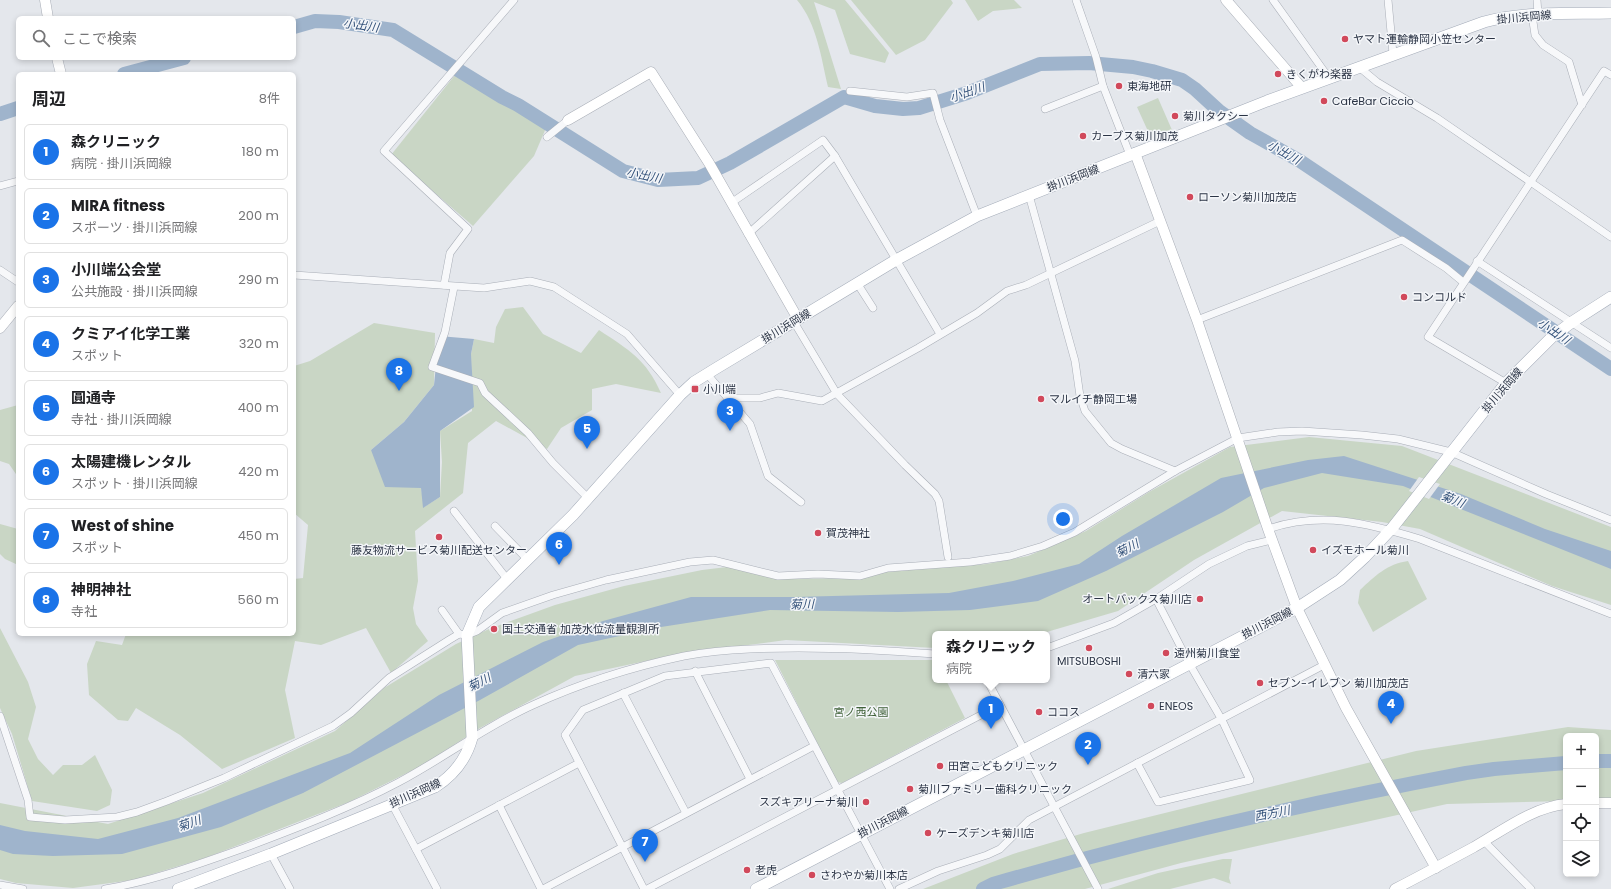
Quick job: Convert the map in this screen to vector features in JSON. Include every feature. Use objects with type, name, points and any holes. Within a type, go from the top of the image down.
[{"type":"main road","name":"掛川浜岡線","points":[[178,889],[271,854],[435,787],[449,778],[458,768],[468,750],[472,737],[465,635],[479,607],[573,516],[680,395],[707,374],[896,260],[977,216],[1029,195],[1302,88],[1484,22],[1501,17],[1535,14],[1611,13]]},
{"type":"main road","name":"掛川浜岡線","points":[[756,889],[1297,608],[1340,580],[1365,557],[1391,529],[1506,383],[1552,338],[1570,324],[1611,297]]},
{"type":"street","points":[[45,0],[48,16]]},
{"type":"street","points":[[444,286],[450,253],[468,229],[384,150],[514,0]]},
{"type":"street","points":[[1076,0],[1096,57],[1103,86],[1160,221],[1197,320],[1267,526],[1297,608],[1324,665],[1436,868]]},
{"type":"street","points":[[1226,0],[1302,88]]},
{"type":"street","points":[[1272,0],[1329,78]]},
{"type":"street","points":[[1388,0],[1393,54]]},
{"type":"street","points":[[1537,0],[1535,35],[1543,45],[1569,62],[1582,105]]},
{"type":"street","points":[[58,60],[60,72]]},
{"type":"street","points":[[1359,67],[1377,82],[1437,118],[1611,237]]},
{"type":"street","points":[[1506,383],[1428,337],[1462,282],[1604,71],[1611,75]]},
{"type":"street","points":[[551,136],[565,123],[651,72],[709,163],[837,394],[935,494],[939,500],[948,557]]},
{"type":"street","points":[[1045,109],[1103,86]]},
{"type":"street","points":[[850,91],[907,97],[933,93],[937,109],[977,216]]},
{"type":"street","points":[[731,203],[823,140],[835,156],[940,334]]},
{"type":"street","points":[[748,234],[835,156]]},
{"type":"street","points":[[0,186],[16,182]]},
{"type":"street","points":[[1029,195],[1075,361],[1080,396],[1085,411],[1111,443],[1175,471]]},
{"type":"street","points":[[727,398],[760,398],[778,393],[822,401],[837,394],[977,312],[1007,291],[1026,286],[1160,221]]},
{"type":"street","points":[[1197,320],[1402,240],[1446,268],[1462,282]]},
{"type":"street","points":[[1477,261],[1570,324],[1611,348]]},
{"type":"street","points":[[0,270],[16,281]]},
{"type":"street","points":[[296,275],[484,288],[530,281],[554,287],[627,334],[680,395]]},
{"type":"street","points":[[857,283],[873,308]]},
{"type":"street","points":[[454,287],[445,332],[432,367],[480,383],[485,393],[528,433],[553,463],[588,498]]},
{"type":"street","points":[[0,328],[16,308]]},
{"type":"street","points":[[707,374],[750,424],[768,476],[801,502]]},
{"type":"street","points":[[0,716],[2,727],[28,800],[30,817],[65,820],[117,817],[137,812],[167,801],[316,735],[333,726],[351,713],[389,678],[465,635],[485,626],[502,613],[552,595],[606,580],[690,562],[713,560],[778,576],[818,574],[860,576],[888,568],[970,562],[1010,556],[1043,546],[1074,532],[1175,471],[1238,440],[1278,432],[1362,435],[1398,439],[1451,452],[1546,494],[1611,520]]},
{"type":"street","points":[[454,511],[507,579]]},
{"type":"street","points":[[1267,526],[1323,518],[1352,521],[1391,529],[1611,614]]},
{"type":"street","points":[[495,526],[527,559]]},
{"type":"street","points":[[1050,647],[1114,623],[1209,564],[1247,546],[1272,540]]},
{"type":"street","points":[[1137,763],[1158,802],[1250,780],[1222,720],[1189,663],[1156,598]]},
{"type":"street","points":[[442,610],[465,635]]},
{"type":"street","points":[[105,889],[127,886],[166,875],[302,826],[399,782],[472,737],[532,706],[588,683],[627,670],[685,656],[728,650],[799,646],[932,654]]},
{"type":"street","points":[[890,889],[860,834],[838,788],[814,746],[771,663],[695,671],[665,676],[583,710],[565,735],[646,889],[838,788],[1000,705]]},
{"type":"street","points":[[899,889],[938,871],[987,855],[1000,849],[1029,820],[1222,720],[1324,665]]},
{"type":"street","points":[[695,671],[750,779]]},
{"type":"street","points":[[989,683],[1098,889]]},
{"type":"street","points":[[623,693],[686,813]]},
{"type":"street","points":[[499,805],[542,889],[814,746]]},
{"type":"street","points":[[416,849],[579,763]]},
{"type":"street","points":[[1599,803],[1611,803]]},
{"type":"street","points":[[392,804],[437,889]]},
{"type":"street","points":[[1395,889],[1544,809],[1563,805]]},
{"type":"street","points":[[1484,841],[1530,889]]},
{"type":"street","points":[[271,854],[290,889]]},
{"type":"street","points":[[0,885],[23,889]]},
{"type":"green space","points":[[797,0],[845,0],[889,53],[885,63],[850,54],[835,10],[814,2],[841,89],[828,87],[814,30],[804,9]]},
{"type":"green space","points":[[851,0],[951,0],[953,3],[925,40],[896,55]]},
{"type":"green space","points":[[965,0],[1014,0],[1022,8],[993,11],[978,21]]},
{"type":"green space","points":[[455,75],[546,128],[534,156],[473,226],[391,155]]},
{"type":"green space","points":[[1158,98],[1172,130],[1152,140],[1137,107]]},
{"type":"green space","points":[[523,307],[543,334],[581,353],[599,330],[636,356],[643,363],[661,393],[616,384],[592,389],[592,410],[561,428],[547,449],[496,421],[468,443],[463,493],[415,531],[418,581],[413,608],[416,624],[428,641],[391,673],[366,628],[321,645],[295,641],[285,690],[295,738],[222,769],[180,735],[136,708],[128,721],[118,720],[89,695],[87,664],[96,641],[122,645],[125,636],[296,636],[296,579],[303,578],[308,525],[296,515],[296,365],[310,361],[374,323],[435,333],[434,385],[404,422],[371,450],[421,487],[424,507],[440,497],[442,462],[440,431],[472,411],[471,354],[474,339],[494,343],[496,327],[505,309]]},
{"type":"green space","points":[[16,406],[16,474],[9,464],[0,461],[0,410]]},
{"type":"green space","points":[[1309,437],[1402,446],[1611,527],[1611,605],[1552,586],[1420,529],[1382,522],[1282,511],[1194,560],[1118,611],[1050,631],[932,631],[932,648],[786,640],[679,654],[575,676],[480,728],[421,766],[349,802],[205,858],[133,880],[73,888],[16,883],[0,879],[0,803],[108,824],[203,793],[335,731],[384,688],[456,644],[489,629],[555,605],[624,586],[702,570],[727,567],[777,579],[865,578],[885,572],[987,564],[1028,556],[1086,531],[1149,492],[1230,447]]},
{"type":"green space","points":[[0,524],[16,528],[16,564],[5,559],[0,554]]},
{"type":"green space","points":[[1408,561],[1427,599],[1373,632],[1358,603],[1360,590],[1376,575],[1394,565]]},
{"type":"green space","points":[[0,628],[28,682],[36,707],[28,739],[38,759],[53,775],[63,765],[82,765],[95,755],[112,790],[110,805],[97,811],[32,801],[12,734],[0,708]]},
{"type":"green space","name":"宮ノ西公園","points":[[775,660],[932,660],[932,683],[948,683],[965,718],[842,783],[837,782]]},
{"type":"green space","points":[[1568,727],[1611,730],[1611,800],[1599,800],[1599,733],[1563,733],[1563,801],[1447,804],[1181,863],[1085,889],[923,889],[1013,854],[1084,833],[1416,751]]},
{"type":"green space","points":[[1223,859],[1232,859],[1229,878],[1231,884],[1214,878],[1170,889],[1108,889],[1158,873]]},
{"type":"water","points":[[439,336],[474,339],[471,354],[474,407],[440,431],[440,497],[423,508],[421,488],[385,487],[371,450],[404,422],[434,385]]},
{"type":"water","name":"菊川","points":[[1344,456],[1461,494],[1545,529],[1611,551],[1611,569],[1403,486],[1322,473],[1264,488],[1223,512],[1106,571],[1038,601],[970,610],[898,612],[770,610],[661,627],[578,645],[480,700],[303,793],[221,827],[122,854],[53,856],[13,854],[0,850],[0,825],[25,831],[98,839],[178,818],[350,753],[439,695],[543,642],[603,621],[691,597],[794,597],[949,593],[1013,581],[1079,564],[1122,536],[1221,478],[1308,460]]},
{"type":"pier","points":[[1419,477],[1440,484],[1429,499],[1409,491]]},
{"type":"waterway","name":"小出川","points":[[296,26],[315,21],[339,22],[393,30],[502,97],[518,105],[623,171],[658,180],[698,178],[730,163],[844,97],[875,106],[903,109],[919,108],[967,93],[1040,64],[1089,63],[1133,67],[1152,71],[1182,80],[1195,89],[1219,111],[1250,133],[1300,161],[1611,369]]},
{"type":"waterway","name":"小出川","points":[[132,72],[176,60]]},
{"type":"waterway","name":"小出川","points":[[0,114],[16,109]]},
{"type":"waterway","name":"西方川","points":[[1599,761],[1611,761]]},
{"type":"waterway","name":"西方川","points":[[983,889],[993,884],[1110,852],[1288,809],[1466,773],[1563,763]]},
{"type":"place","name":"ヤマト運輸静岡小笠センター","points":[[1345,39]]},
{"type":"place","name":"きくがわ楽器","points":[[1278,74]]},
{"type":"place","name":"東海地研","points":[[1119,86]]},
{"type":"place","name":"CafeBar Ciccio","points":[[1324,101]]},
{"type":"place","name":"菊川タクシー","points":[[1175,116]]},
{"type":"place","name":"カーブス菊川加茂","points":[[1083,136]]},
{"type":"place","name":"ローソン菊川加茂店","points":[[1190,197]]},
{"type":"place","name":"コンコルド","points":[[1404,297]]},
{"type":"place","name":"小川端","points":[[695,389]]},
{"type":"place","name":"神明神社","points":[[399,391]]},
{"type":"place","name":"マルイチ静岡工場","points":[[1041,399]]},
{"type":"place","name":"小川端公会堂","points":[[730,431]]},
{"type":"place","name":"圓通寺","points":[[587,449]]},
{"type":"place","name":"賀茂神社","points":[[818,533]]},
{"type":"place","name":"藤友物流サービス菊川配送センター","points":[[439,537]]},
{"type":"place","name":"イズモホール菊川","points":[[1313,550]]},
{"type":"place","name":"太陽建機レンタル","points":[[559,565]]},
{"type":"place","name":"オートバックス菊川店","points":[[1200,599]]},
{"type":"place","name":"国土交通省 加茂水位流量観測所","points":[[494,629]]},
{"type":"place","name":"MITSUBOSHI","points":[[1089,648]]},
{"type":"place","name":"遠州菊川食堂","points":[[1166,653]]},
{"type":"place","name":"清六家","points":[[1129,674]]},
{"type":"place","name":"セブン-イレブン 菊川加茂店","points":[[1260,683]]},
{"type":"place","name":"ENEOS","points":[[1151,706]]},
{"type":"place","name":"ココス","points":[[1039,712]]},
{"type":"place","name":"クミアイ化学工業","points":[[1391,724]]},
{"type":"place","name":"森クリニック","points":[[991,729]]},
{"type":"place","name":"MIRA fitness","points":[[1088,765]]},
{"type":"place","name":"田宮こどもクリニック","points":[[940,766]]},
{"type":"place","name":"菊川ファミリー歯科クリニック","points":[[910,789]]},
{"type":"place","name":"スズキアリーナ菊川","points":[[866,802]]},
{"type":"place","name":"ケーズデンキ菊川店","points":[[928,833]]},
{"type":"place","name":"West of shine","points":[[645,862]]},
{"type":"place","name":"老虎","points":[[747,870]]},
{"type":"place","name":"さわやか菊川本店","points":[[812,875]]}]
